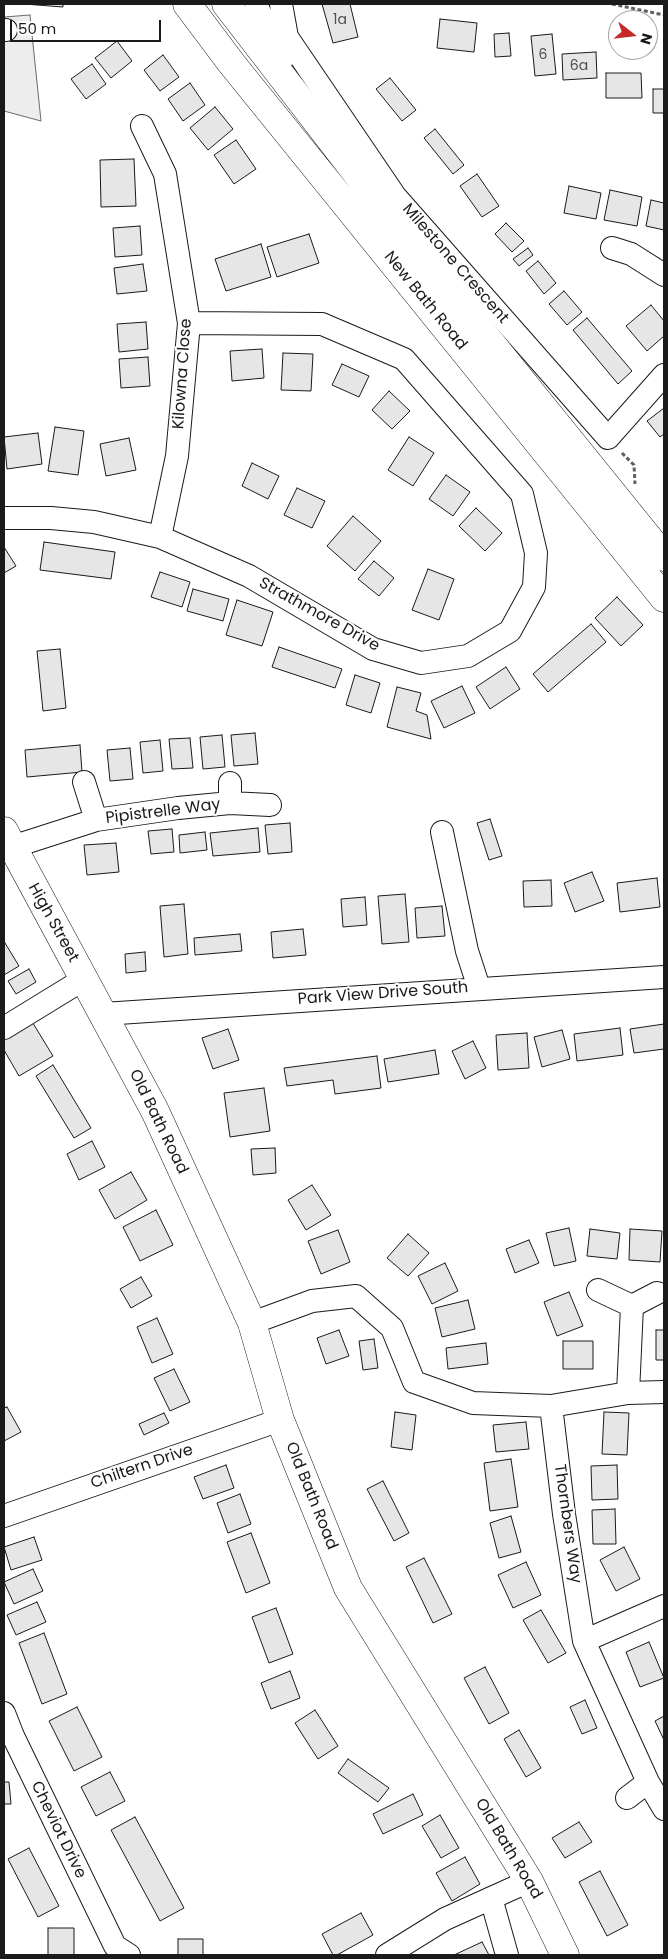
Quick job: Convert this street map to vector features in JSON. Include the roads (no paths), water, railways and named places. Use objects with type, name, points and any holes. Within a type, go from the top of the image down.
[{"type":"main road","name":"New Bath Road","points":[[187,4],[232,64],[664,598]]},
{"type":"main road","name":"New Bath Road","points":[[226,4],[415,249],[664,557]]},
{"type":"main road","name":"High Street","points":[[8,839],[103,1014]]},
{"type":"main road","name":"Old Bath Road","points":[[103,1014],[155,1111],[252,1322],[280,1420],[348,1588],[529,1881],[565,1955]]},
{"type":"street","points":[[256,4],[297,97]]},
{"type":"street","name":"Milestone Crescent","points":[[281,4],[287,37],[395,196],[608,438],[664,375]]},
{"type":"street","name":"Kilowna Close","points":[[142,126],[165,174],[189,323],[178,456],[160,537]]},
{"type":"street","points":[[612,248],[631,254],[664,275]]},
{"type":"street","name":"Strathmore Drive","points":[[4,518],[51,518],[94,522],[160,537],[249,576],[373,649],[421,663],[468,656],[510,631],[534,586],[536,553],[522,494],[404,358],[322,324],[189,323]]},
{"type":"street","name":"Pipistrelle Way","points":[[84,782],[96,820]]},
{"type":"street","name":"Pipistrelle Way","points":[[8,839],[96,820],[178,808],[230,793],[270,805]]},
{"type":"street","points":[[442,832],[467,951],[479,988]]},
{"type":"street","name":"Park View Drive South","points":[[103,1014],[664,977]]},
{"type":"street","points":[[4,1028],[84,980]]},
{"type":"street","points":[[598,1290],[632,1306]]},
{"type":"street","points":[[632,1306],[657,1292]]},
{"type":"street","points":[[252,1322],[312,1301],[356,1296],[392,1328],[414,1382],[473,1403],[551,1406],[628,1393],[664,1392]]},
{"type":"street","points":[[628,1393],[632,1306]]},
{"type":"street","name":"Thornbers Way","points":[[551,1406],[564,1514],[584,1641],[648,1782],[664,1809]]},
{"type":"street","name":"Chiltern Drive","points":[[4,1516],[280,1420]]},
{"type":"street","points":[[584,1641],[664,1606]]},
{"type":"street","name":"Cheviot Drive","points":[[4,1713],[8,1737],[119,1952]]},
{"type":"street","points":[[627,1798],[648,1782]]},
{"type":"street","points":[[387,1955],[445,1919],[529,1881]]},
{"type":"street","points":[[491,1898],[508,1955]]}]
